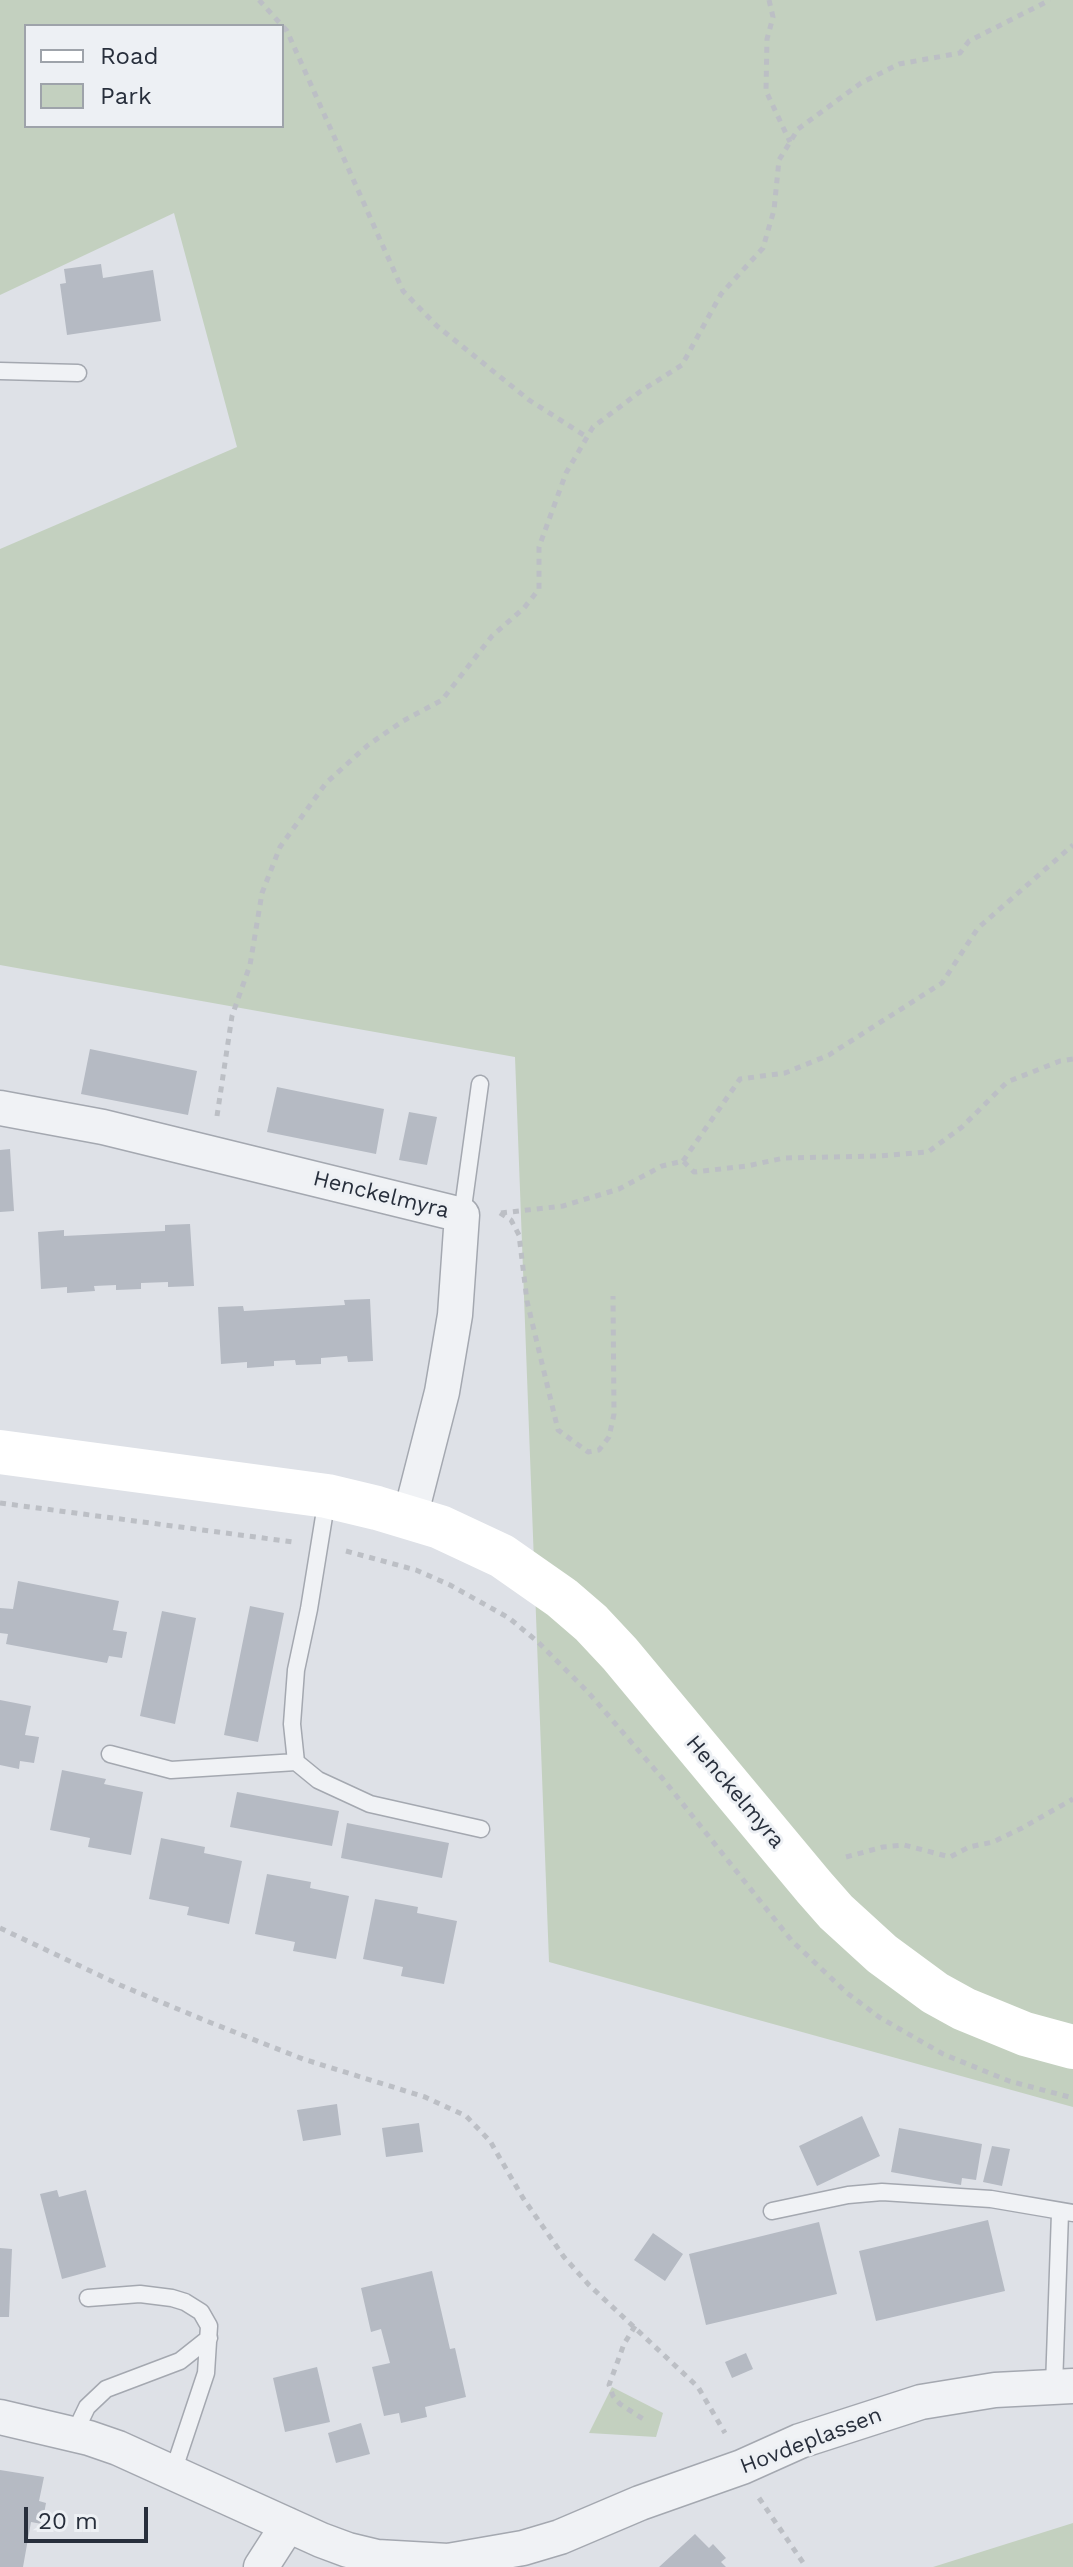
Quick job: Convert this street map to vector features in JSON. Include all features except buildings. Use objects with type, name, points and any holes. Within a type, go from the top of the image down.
[{"type":"street","name":"Henckelmyra","points":[[0,1108],[103,1127],[478,1212],[442,1392],[410,1517]]},
{"type":"street","name":"Henckelmyra","points":[[0,1452],[327,1496],[410,1517],[502,1556],[536,1578],[591,1623],[649,1687],[814,1887],[882,1954],[935,1993],[998,2024],[1073,2047]]},
{"type":"street","name":"Hovdeplassen","points":[[0,2417],[118,2448],[348,2550],[377,2557],[448,2561],[523,2548],[564,2552],[640,2503],[742,2467],[847,2424],[921,2402],[995,2390],[1063,2386]]},
{"type":"street","points":[[261,2567],[288,2525]]},
{"type":"lane","points":[[0,371],[78,373]]},
{"type":"lane","points":[[478,1212],[480,1084]]},
{"type":"lane","points":[[296,1762],[292,1724],[296,1670],[327,1496]]},
{"type":"lane","points":[[110,1754],[171,1770],[296,1762],[318,1780],[370,1804],[481,1829]]},
{"type":"lane","points":[[772,2211],[848,2195],[882,2192],[991,2199],[1066,2213],[1063,2386]]},
{"type":"lane","points":[[88,2298],[140,2294],[185,2302],[201,2312],[209,2326],[206,2373],[173,2472]]},
{"type":"lane","points":[[74,2434],[87,2407],[106,2389],[180,2361],[209,2338]]},
{"type":"path","points":[[259,0],[281,24]]},
{"type":"path","points":[[769,0],[773,17],[767,39],[766,91],[790,142]]},
{"type":"path","points":[[209,1153],[223,1085],[232,1016],[250,965],[262,893],[280,847],[326,783],[368,745],[442,700],[492,636],[524,608],[539,589],[539,547],[566,473],[593,427],[682,365],[721,294],[763,248],[774,210],[779,160],[798,129],[861,83],[899,64],[960,53],[969,41],[1050,0]]},
{"type":"path","points":[[284,28],[403,291],[437,326],[529,400],[587,437]]},
{"type":"path","points":[[478,1212],[501,1213],[563,1206],[619,1189],[662,1166],[683,1161],[740,1079],[785,1073],[829,1055],[942,983],[978,928],[1073,845]]},
{"type":"path","points":[[683,1161],[694,1172],[784,1158],[928,1152],[962,1127],[1007,1082],[1073,1059]]},
{"type":"path","points":[[501,1213],[511,1220],[519,1235],[527,1301],[558,1430],[588,1452],[599,1450],[609,1437],[614,1414],[613,1296]]},
{"type":"path","points":[[0,1503],[319,1546],[377,1558]]},
{"type":"path","points":[[814,1887],[835,1863],[848,1857],[883,1847],[904,1845],[950,1857],[1022,1828],[1073,1799]]},
{"type":"path","points":[[0,1928],[120,1985],[209,2022],[303,2059],[425,2097],[466,2116],[490,2141],[523,2198],[564,2257],[589,2285],[698,2387],[768,2514],[806,2567]]},
{"type":"path","points":[[635,2326],[624,2344],[609,2385],[620,2404],[643,2419]]},
{"type":"green space","points":[[0,0],[1073,0],[1073,2107],[549,1962],[515,1057],[0,965],[0,549],[237,447],[174,213],[0,295]]},
{"type":"green space","points":[[612,2387],[663,2413],[656,2437],[589,2433]]},
{"type":"green space","points":[[1073,2523],[1073,2567],[933,2567]]}]
